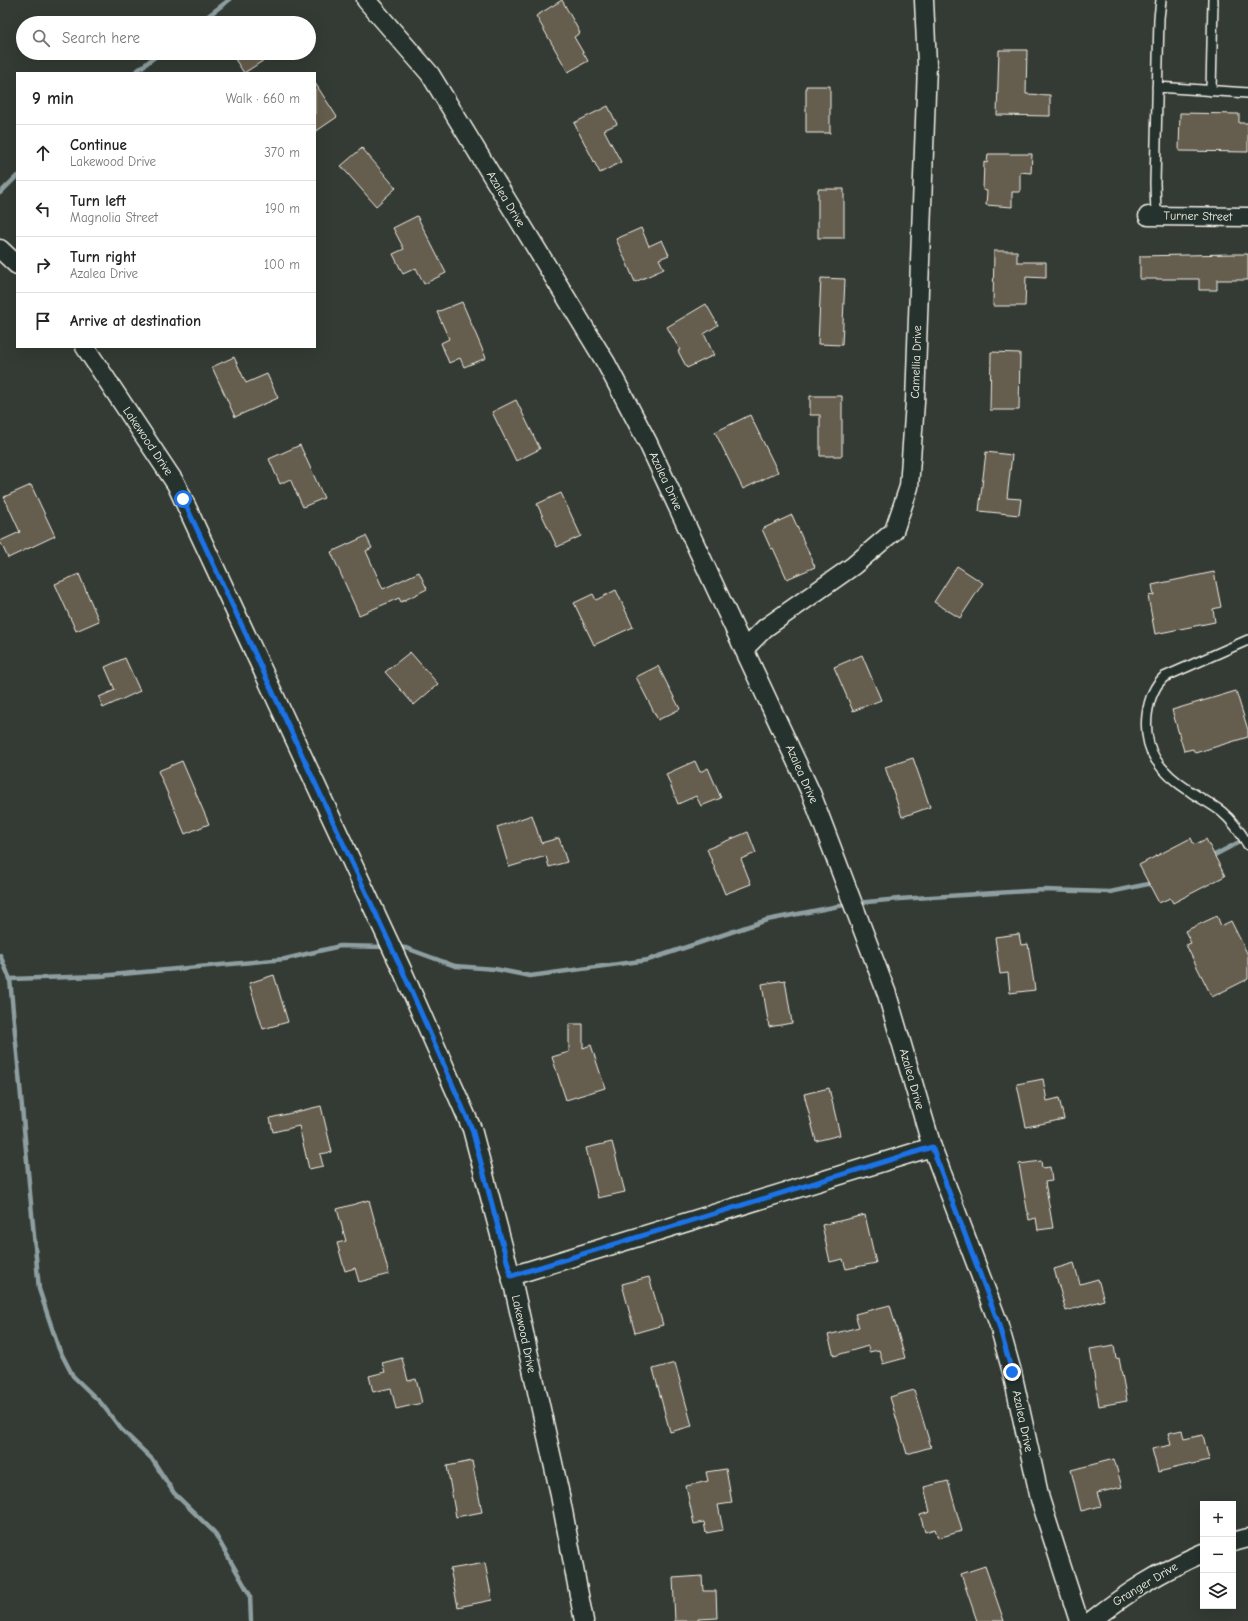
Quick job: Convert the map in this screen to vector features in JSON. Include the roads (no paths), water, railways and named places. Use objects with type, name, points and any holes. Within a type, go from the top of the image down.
[{"type":"street","name":"Azalea Drive","points":[[366,0],[430,74],[606,363],[648,443],[745,648],[811,793],[887,994],[932,1147],[998,1322],[1012,1372],[1040,1499],[1080,1621]]},
{"type":"street","name":"Camellia Drive","points":[[745,648],[765,628],[853,566],[894,531],[908,487],[914,402],[928,65],[924,0]]},
{"type":"street","name":"Turner Street","points":[[1152,216],[1248,217]]},
{"type":"street","points":[[0,249],[16,264]]},
{"type":"street","name":"Lakewood Drive","points":[[86,348],[176,484],[403,972],[472,1129],[511,1276],[558,1490],[584,1621]]},
{"type":"street","points":[[511,1276],[932,1147]]},
{"type":"street","points":[[1236,1541],[1248,1538]]},
{"type":"street","name":"Granger Drive","points":[[1091,1621],[1121,1597],[1167,1568],[1200,1554]]},
{"type":"lane","points":[[1152,216],[1155,183],[1161,0]]},
{"type":"lane","points":[[1211,92],[1213,0]]},
{"type":"lane","points":[[1157,87],[1248,94]]},
{"type":"lane","points":[[1248,640],[1164,676],[1157,683],[1150,698],[1146,734],[1148,747],[1165,771],[1189,791],[1222,812],[1236,825],[1248,845]]},
{"type":"waterway","points":[[208,16],[229,0]]},
{"type":"waterway","points":[[135,72],[151,60]]},
{"type":"waterway","points":[[0,193],[16,177]]},
{"type":"waterway","points":[[1209,858],[1245,839]]},
{"type":"waterway","points":[[856,903],[1044,890],[1110,892],[1153,883]]},
{"type":"waterway","points":[[396,947],[406,948],[455,966],[495,969],[530,976],[648,960],[767,920],[849,904]]},
{"type":"waterway","points":[[10,979],[100,976],[285,959],[340,946],[386,947]]},
{"type":"waterway","points":[[0,955],[10,979],[39,1289],[59,1349],[73,1376],[101,1403],[121,1429],[152,1459],[174,1493],[214,1532],[250,1595],[251,1621]]}]
